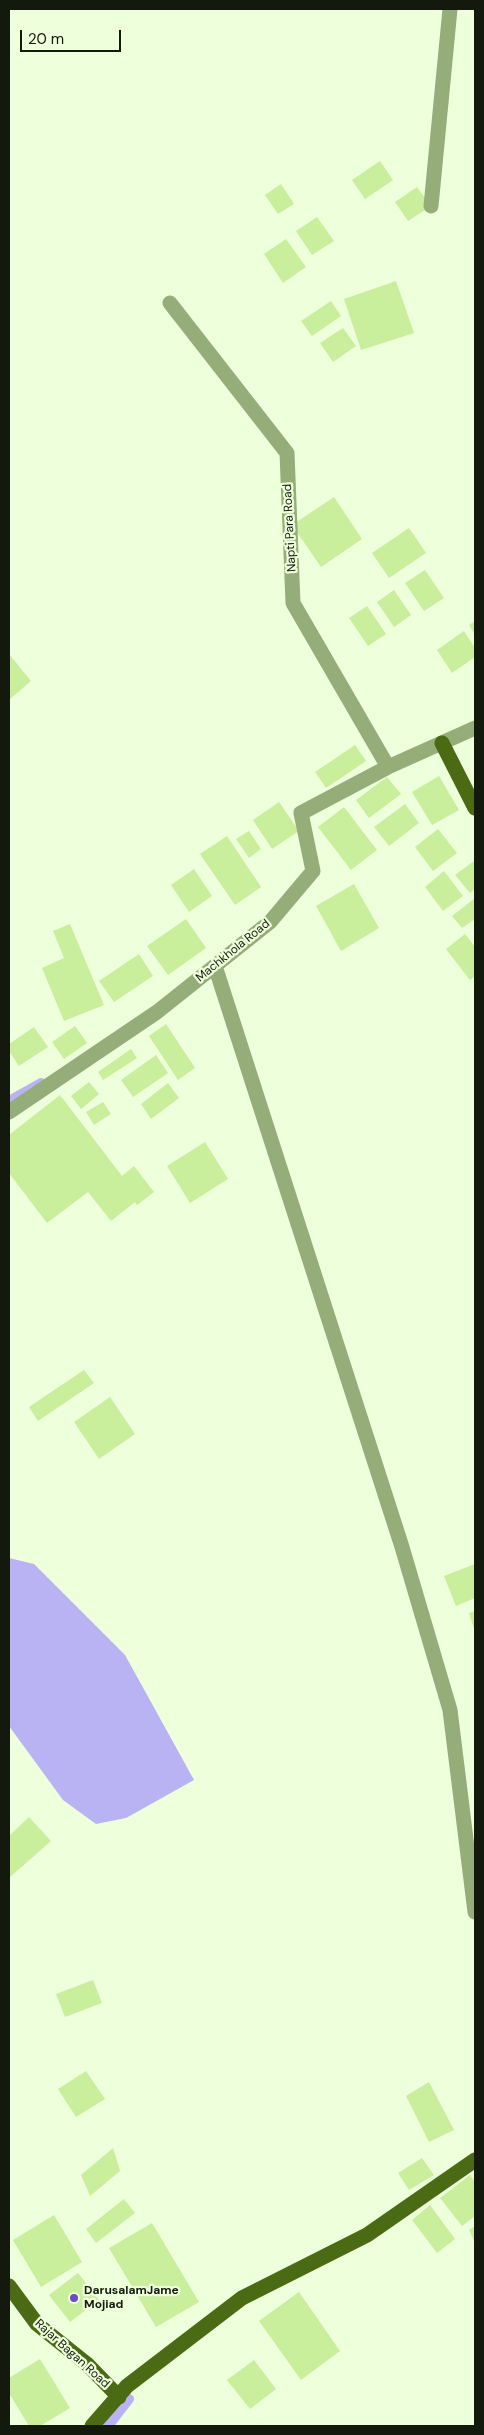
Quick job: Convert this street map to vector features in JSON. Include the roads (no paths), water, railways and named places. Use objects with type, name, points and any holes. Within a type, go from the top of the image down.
[{"type":"main road","points":[[442,743],[475,808]]},
{"type":"main road","points":[[92,2426],[128,2386],[242,2298],[366,2235],[475,2160]]},
{"type":"main road","name":"Rajar Bagan Road","points":[[9,2286],[36,2324],[86,2364],[119,2396]]},
{"type":"street","points":[[431,206],[450,9]]},
{"type":"street","name":"Napti Para Road","points":[[170,303],[286,453],[293,603],[388,767]]},
{"type":"street","name":"Machkhola Road","points":[[9,1112],[157,1012],[270,922],[313,871],[301,813],[388,767],[475,728]]},
{"type":"street","points":[[216,966],[402,1547],[450,1710],[475,1912]]},
{"type":"waterway","points":[[9,1101],[41,1083]]},
{"type":"waterway","points":[[108,2426],[129,2399]]},
{"type":"place","name":"DarusalamJame Mojiad","points":[[74,2298]]}]
